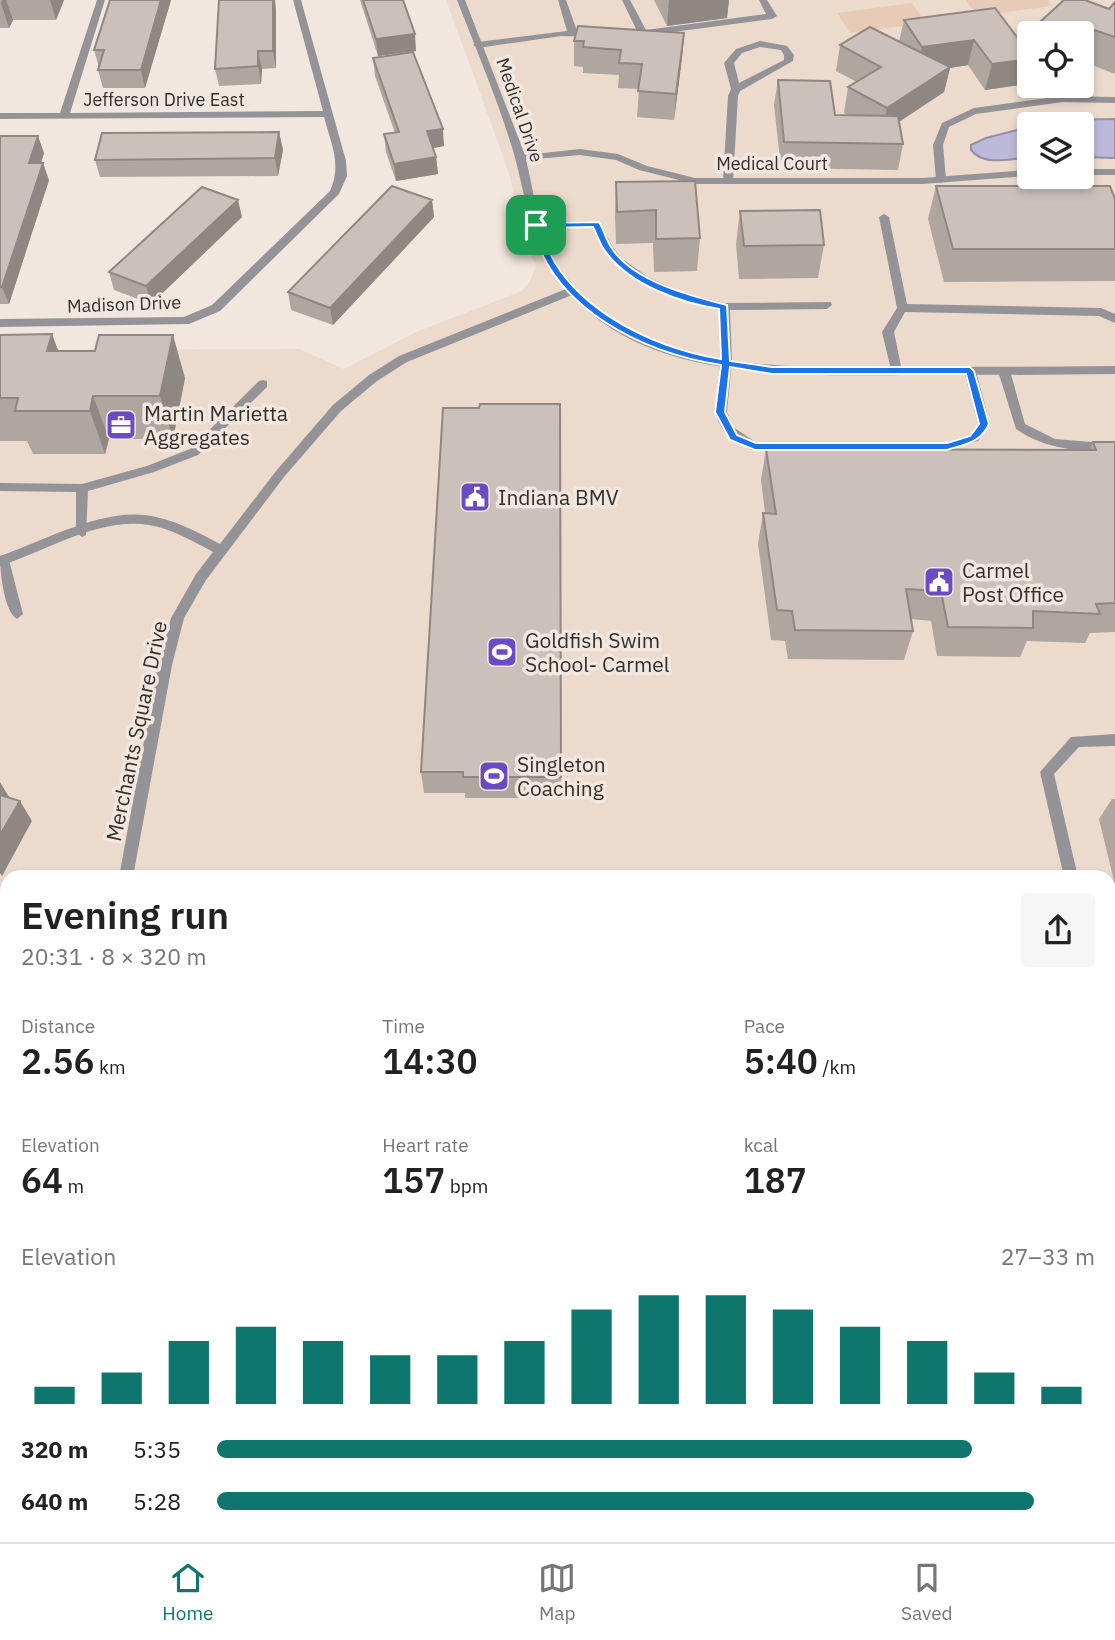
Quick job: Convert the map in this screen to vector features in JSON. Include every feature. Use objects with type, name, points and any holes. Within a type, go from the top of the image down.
[{"type":"street","points":[[64,116],[101,0]]},
{"type":"street","name":"Madison Drive","points":[[0,323],[185,321],[205,315],[216,308],[335,192],[342,176],[341,161],[297,0]]},
{"type":"street","name":"Medical Drive","points":[[461,0],[520,158],[539,237],[555,270],[573,290],[609,321],[659,347],[772,371],[1115,370]]},
{"type":"street","points":[[562,0],[573,33]]},
{"type":"street","points":[[626,0],[643,33]]},
{"type":"street","points":[[632,35],[772,16],[763,0]]},
{"type":"street","points":[[478,45],[561,33],[609,36]]},
{"type":"street","points":[[728,181],[733,96],[736,89],[729,63],[735,51],[746,46],[762,44],[784,48],[789,55],[788,61],[736,89]]},
{"type":"street","points":[[941,180],[938,145],[945,125],[974,111],[1063,99],[1115,100]]},
{"type":"street","name":"Jefferson Drive East","points":[[0,116],[329,114]]},
{"type":"street","name":"Medical Court","points":[[520,158],[580,152],[618,157],[668,176],[695,181],[941,180],[1017,174]]},
{"type":"street","points":[[1094,172],[1115,172]]},
{"type":"street","points":[[884,217],[902,308],[888,332],[896,371]]},
{"type":"street","points":[[536,225],[596,224],[608,250],[634,273],[671,293],[698,302],[724,307],[827,305]]},
{"type":"street","name":"Merchants Square Drive","points":[[127,870],[165,665],[178,618],[201,577],[280,474],[329,417],[373,378],[402,359],[573,290]]},
{"type":"street","points":[[724,307],[726,363],[720,412],[733,437],[755,447],[947,446],[974,438],[981,432],[984,424],[970,371]]},
{"type":"street","points":[[902,308],[1101,313],[1115,319]]},
{"type":"street","points":[[1004,371],[1020,426],[1028,432],[1063,447],[1115,448]]},
{"type":"street","points":[[0,487],[82,488],[150,469],[194,452],[263,384]]},
{"type":"street","points":[[82,488],[82,532]]},
{"type":"street","points":[[17,614],[1,561],[106,523],[136,519],[191,534],[223,551]]},
{"type":"street","points":[[1069,870],[1047,772],[1076,741],[1115,740]]},
{"type":"shaded area","points":[[446,0],[1115,0],[1115,870],[0,870],[0,350],[299,349],[344,369],[416,332],[522,291],[536,266],[524,241],[510,177]]},
{"type":"shaded area","points":[[966,0],[1048,0],[1052,6],[977,16]]},
{"type":"shaded area","points":[[912,3],[926,23],[850,33],[837,13]]},
{"type":"shaded area","points":[[1094,119],[1115,119],[1115,158],[1094,157]]},
{"type":"shaded area","points":[[1017,130],[1017,159],[990,160],[971,150],[971,145]]},
{"type":"building","points":[[110,0],[161,0],[141,70],[98,70],[104,50],[94,50]]},
{"type":"building","points":[[219,0],[273,0],[273,51],[258,51],[258,66],[215,69]]},
{"type":"building","points":[[363,0],[403,0],[415,34],[376,39]]},
{"type":"building","points":[[1064,0],[1085,0],[1109,9],[1115,2],[1115,37],[1094,30],[1094,21],[1041,21]]},
{"type":"building","points":[[995,8],[1017,37],[1017,61],[992,64],[974,40],[922,47],[904,20]]},
{"type":"building","points":[[578,26],[684,33],[676,94],[638,91],[642,64],[619,63],[621,50],[583,47],[584,41],[574,41]]},
{"type":"building","points":[[870,27],[950,67],[887,108],[848,87],[881,67],[840,45]]},
{"type":"building","points":[[413,52],[443,129],[427,131],[436,157],[394,164],[384,134],[399,132],[373,58]]},
{"type":"building","points":[[778,80],[830,81],[835,115],[898,116],[903,144],[784,142]]},
{"type":"building","points":[[279,132],[275,158],[95,160],[102,133]]},
{"type":"building","points":[[0,136],[38,136],[29,163],[43,163],[2,287],[0,287]]},
{"type":"building","points":[[695,181],[700,238],[656,239],[656,210],[617,212],[616,182]]},
{"type":"building","points":[[392,186],[432,200],[330,308],[288,292]]},
{"type":"building","points":[[936,186],[1094,189],[1094,186],[1110,186],[1115,199],[1115,249],[953,249]]},
{"type":"building","points":[[202,187],[238,200],[146,286],[109,272]]},
{"type":"building","points":[[820,210],[824,245],[744,246],[740,211]]},
{"type":"building","points":[[52,334],[47,351],[95,351],[99,335],[173,335],[160,396],[93,396],[90,411],[15,411],[18,398],[0,398],[0,335]]},
{"type":"building","points":[[480,404],[560,404],[561,777],[463,777],[463,772],[421,772],[443,408],[479,408]]},
{"type":"building","name":"Carmel Post Office","points":[[1093,442],[1115,442],[1115,603],[1096,604],[1100,614],[1033,611],[1033,628],[948,627],[941,591],[906,589],[913,631],[795,630],[792,611],[777,610],[763,513],[776,514],[766,449],[1096,450]]},
{"type":"building","points":[[0,795],[20,801],[0,835]]},
{"type":"place","name":"Martin Marietta Aggregates","points":[[121,425]]},
{"type":"place","name":"Indiana BMV","points":[[475,497]]},
{"type":"place","name":"Carmel Post Office","points":[[939,582]]},
{"type":"place","name":"Goldfish Swim School- Carmel","points":[[502,652]]},
{"type":"place","name":"Singleton Coaching","points":[[494,776]]},
{"type":"route","points":[[536,225],[555,270],[573,290],[609,321],[659,347],[701,359],[726,363],[772,371],[970,371],[984,424],[981,432],[974,438],[947,446],[755,447],[733,437],[720,412],[726,363],[724,307],[671,293],[634,273],[608,250],[596,224],[589,222],[536,225]]}]
